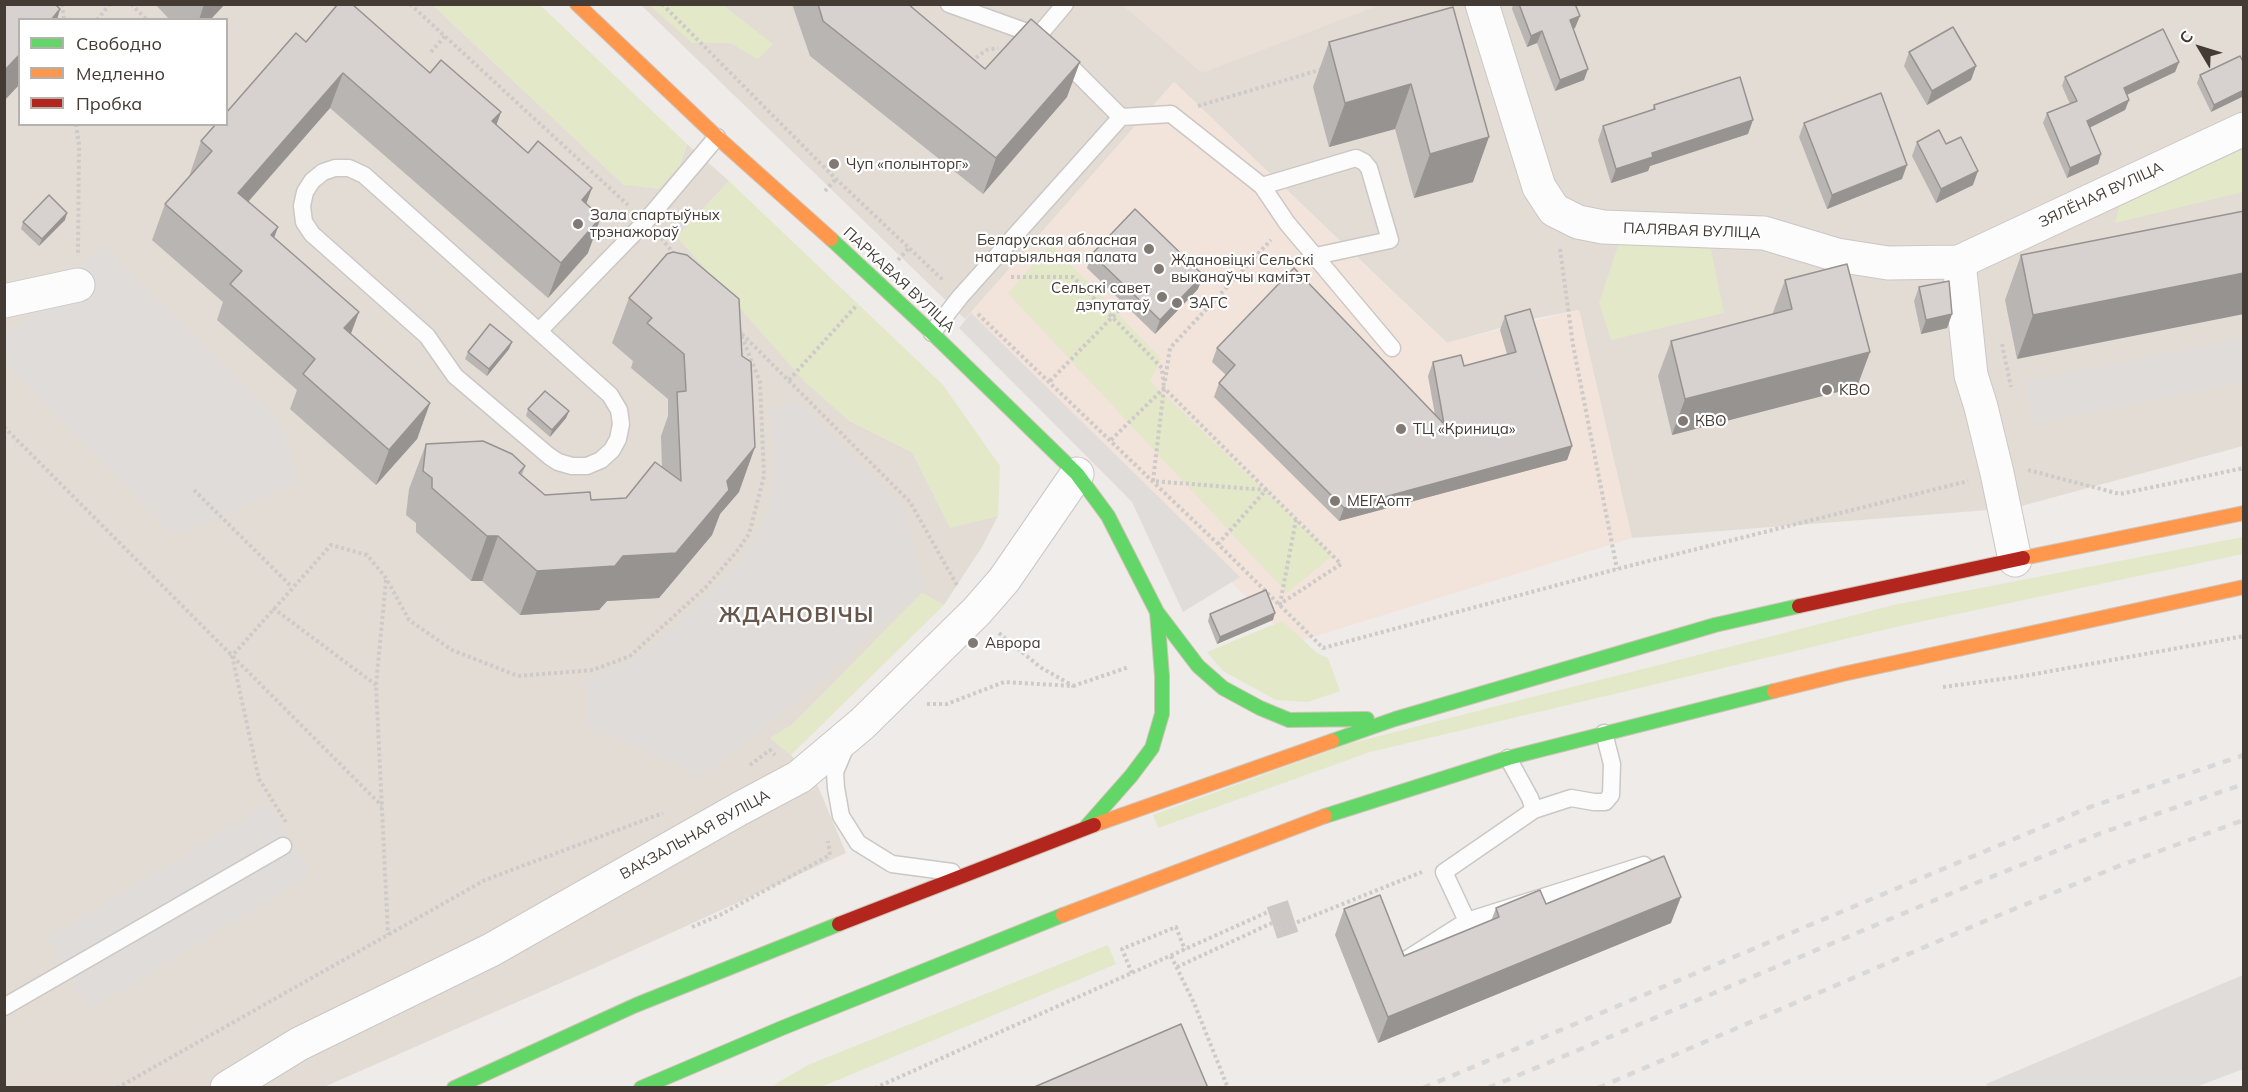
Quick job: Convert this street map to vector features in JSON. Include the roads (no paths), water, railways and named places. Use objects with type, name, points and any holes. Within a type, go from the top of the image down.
[{"type":"main road","name":"ПАРКАВАЯ ВУЛІЦА","points":[[578,4],[717,137],[878,282],[1077,474],[1108,516],[1157,612]]},
{"type":"main road","points":[[454,1088],[636,1005],[965,874],[1085,828],[1395,719],[1715,625],[1898,583],[2016,561],[2244,513]]},
{"type":"main road","points":[[641,1088],[782,1028],[1126,890],[1312,820],[1508,758],[1843,674],[2244,587]]},
{"type":"main road","points":[[1157,612],[1198,666],[1223,687],[1260,708],[1289,720],[1395,719]]},
{"type":"main road","points":[[1085,828],[1131,776],[1152,748],[1162,714],[1162,676],[1157,612]]},
{"type":"street","name":"ПАЛЯВАЯ ВУЛІЦА","points":[[1482,4],[1539,187],[1554,210],[1578,222],[1603,227],[1764,233],[1837,255],[1867,260],[1888,263],[1959,262]]},
{"type":"street","name":"ЗЯЛЁНАЯ ВУЛІЦА","points":[[1959,262],[2244,129]]},
{"type":"street","points":[[1959,262],[1971,375],[1997,473],[2016,561]]},
{"type":"street","points":[[4,301],[78,285]]},
{"type":"street","name":"ВАКЗАЛЬНАЯ ВУЛІЦА","points":[[228,1088],[299,1044],[491,950],[739,808],[799,777],[862,724],[998,588],[1077,474]]},
{"type":"lane","points":[[949,4],[1039,35],[1121,117]]},
{"type":"lane","points":[[1039,35],[1065,4]]},
{"type":"lane","points":[[932,333],[960,297],[1121,117],[1171,114],[1262,186],[1287,222],[1392,348]]},
{"type":"lane","points":[[538,331],[646,220],[717,137]]},
{"type":"lane","points":[[1262,186],[1356,158],[1369,168],[1390,240],[1316,256]]},
{"type":"lane","points":[[336,168],[349,168],[364,175],[538,331],[610,395],[619,410],[621,424],[618,439],[612,450],[601,460],[587,466],[572,466],[558,462],[549,456],[455,376],[427,336],[312,234],[304,222],[302,206],[305,192],[322,172],[336,168]]},
{"type":"lane","points":[[862,724],[842,753],[835,772],[841,816],[851,833],[858,843],[892,864],[965,874]]},
{"type":"lane","points":[[1467,921],[1444,872],[1534,810],[1571,798],[1605,802],[1611,795],[1612,764],[1605,733]]},
{"type":"lane","points":[[1508,758],[1534,810]]},
{"type":"lane","points":[[4,1007],[284,846]]},
{"type":"lane","points":[[1397,965],[1467,921],[1644,865]]},
{"type":"tunnel","points":[[1272,923],[1293,916]]},
{"type":"railway","points":[[1423,1088],[2090,807],[2244,755]]},
{"type":"railway","points":[[1488,1088],[1971,885],[2104,832],[2244,784]]},
{"type":"railway","points":[[1598,1088],[1985,921],[2124,864],[2244,820]]},
{"type":"place","name":"Чуп «полынторг»","points":[[834,164]]},
{"type":"place","name":"Зала спартыўных трэнажораў","points":[[578,224]]},
{"type":"place","name":"Беларуская абласная натарыяльная палата","points":[[1149,249]]},
{"type":"place","name":"Ждановіцкі Сельскі выканаўчы камітэт","points":[[1159,269]]},
{"type":"place","name":"Сельскі савет дэпутатаў","points":[[1162,297]]},
{"type":"place","name":"ЗАГС","points":[[1177,303]]},
{"type":"place","name":"KBО","points":[[1827,390]]},
{"type":"place","name":"КВО","points":[[1683,421]]},
{"type":"place","name":"ТЦ «Криница»","points":[[1401,429]]},
{"type":"place","name":"МЕГАопт","points":[[1335,501]]},
{"type":"place","name":"Аврора","points":[[973,643]]},
{"type":"district","name":"ЖДАНОВІЧЫ","points":[[797,616]]}]
